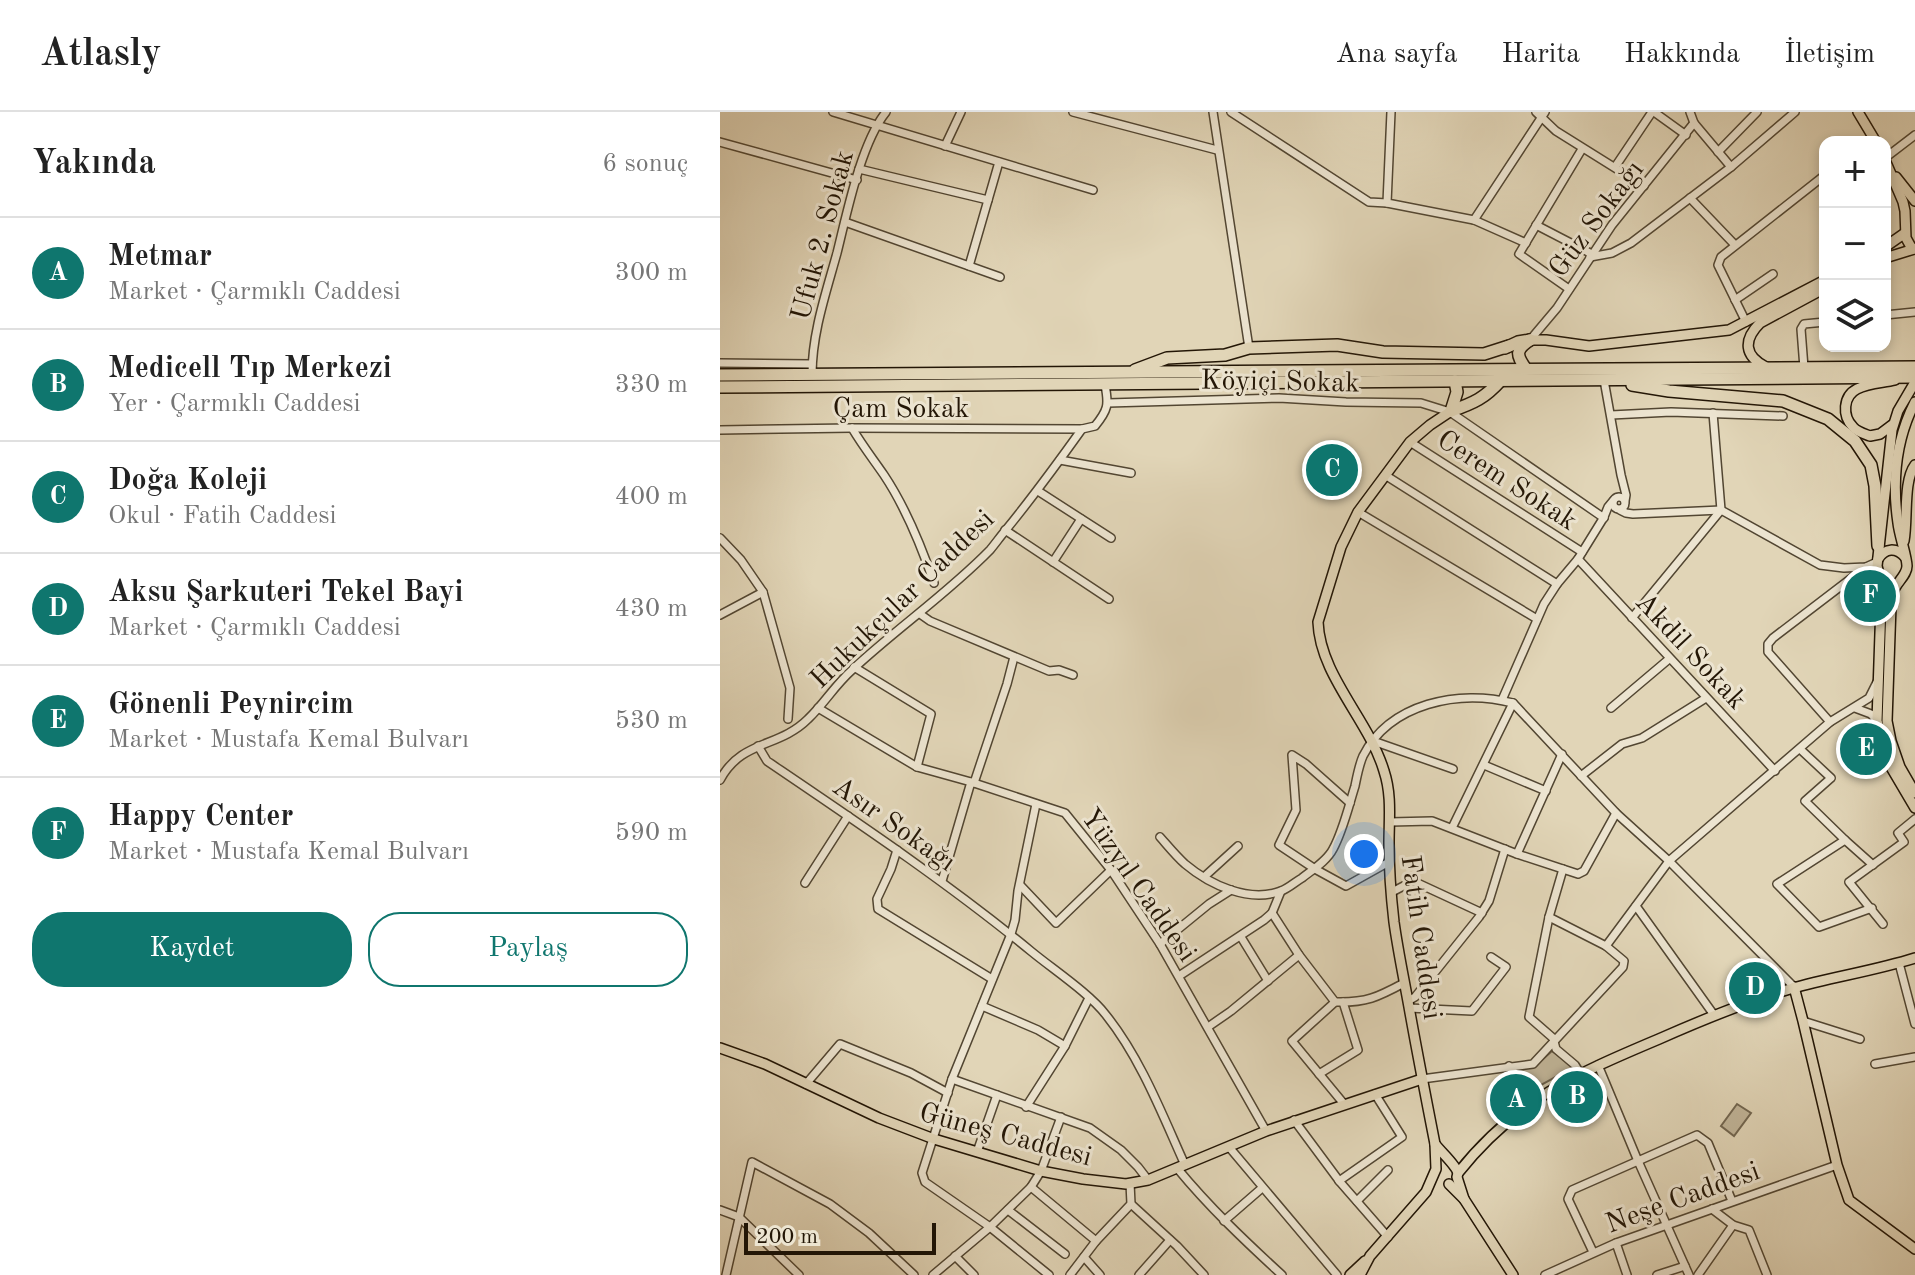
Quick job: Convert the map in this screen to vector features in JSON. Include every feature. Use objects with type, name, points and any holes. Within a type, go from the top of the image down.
[{"type":"highway","points":[[1124,373],[1167,358],[1225,355],[1249,348],[1337,345],[1383,352],[1484,354],[1530,340]]},
{"type":"highway","points":[[1526,369],[1518,357],[1521,346],[1530,340]]},
{"type":"highway","points":[[1479,369],[1509,346]]},
{"type":"highway","points":[[720,375],[812,369],[1124,373],[1804,368],[1913,376]]},
{"type":"highway","points":[[720,387],[1913,376]]},
{"type":"highway","points":[[1451,412],[1475,403],[1501,380]]},
{"type":"highway","points":[[1604,380],[1669,391],[1783,401],[1828,419],[1855,441],[1871,465],[1878,546]]},
{"type":"highway","points":[[1451,412],[1457,392],[1455,381]]},
{"type":"main road","points":[[1862,114],[1870,136]]},
{"type":"main road","points":[[1891,169],[1915,201]]},
{"type":"main road","points":[[1891,174],[1903,202],[1908,243],[1915,249]]},
{"type":"main road","points":[[1891,243],[1906,232],[1915,220]]},
{"type":"main road","points":[[1891,256],[1915,249]]},
{"type":"main road","points":[[1530,340],[1575,345],[1612,344],[1729,330],[1819,283]]},
{"type":"main road","points":[[1769,369],[1751,355],[1748,346],[1752,331],[1760,323],[1819,291]]},
{"type":"main road","points":[[1907,559],[1895,503],[1902,431],[1910,401],[1913,376],[1851,392],[1847,398],[1846,413],[1852,427],[1870,436],[1889,429],[1910,401]]},
{"type":"main road","name":"Fatih Caddesi","points":[[1436,1170],[1435,1144],[1394,923],[1389,862],[1389,790],[1385,771],[1373,741],[1331,667],[1318,622],[1341,547],[1358,512],[1410,442],[1451,412]]},
{"type":"main road","points":[[1894,422],[1877,562],[1881,604],[1877,721],[1892,769],[1915,808]]},
{"type":"main road","points":[[1915,465],[1909,478],[1907,559],[1904,574],[1893,591],[1891,605],[1887,721],[1900,767],[1915,793]]},
{"type":"main road","points":[[1877,562],[1882,553],[1892,550],[1907,559]]},
{"type":"main road","points":[[1879,574],[1892,581],[1901,577]]},
{"type":"main road","points":[[1350,1275],[1426,1192],[1452,1174],[1506,1121],[1535,1099],[1580,1073],[1714,1015],[1794,987],[1915,958]]},
{"type":"main road","points":[[1794,987],[1837,1165],[1849,1200],[1915,1249]]},
{"type":"main road","name":"Güneş Caddesi","points":[[721,1050],[765,1064],[879,1118],[934,1139],[1041,1171],[1130,1183],[1148,1180],[1294,1120],[1422,1079]]},
{"type":"main road","points":[[1435,1144],[1464,1199],[1513,1275]]},
{"type":"main road","points":[[1426,1192],[1442,1163],[1452,1174]]},
{"type":"main road","points":[[1436,1170],[1438,1180],[1452,1174]]},
{"type":"main road","points":[[1360,1275],[1370,1256]]},
{"type":"street","points":[[833,112],[1093,190]]},
{"type":"street","name":"Ufuk 2. Sokak","points":[[812,369],[816,329],[859,169],[876,125],[886,112]]},
{"type":"street","points":[[945,146],[961,112]]},
{"type":"street","points":[[1073,112],[1217,150]]},
{"type":"street","points":[[1213,112],[1249,348]]},
{"type":"street","points":[[1231,112],[1369,202],[1474,220],[1526,243]]},
{"type":"street","points":[[1387,203],[1391,112]]},
{"type":"street","points":[[1615,167],[1653,112],[1686,135]]},
{"type":"street","points":[[1690,112],[1694,123],[1731,167]]},
{"type":"street","points":[[1718,152],[1757,112]]},
{"type":"street","points":[[1536,225],[1591,256],[1612,253],[1631,243],[1731,167],[1795,112]]},
{"type":"street","points":[[1474,220],[1541,114],[1556,131],[1644,186]]},
{"type":"street","name":"Güz Sokağı","points":[[1530,340],[1557,308],[1612,225],[1694,123]]},
{"type":"street","points":[[1891,157],[1915,135]]},
{"type":"street","points":[[720,142],[857,180]]},
{"type":"street","points":[[1569,289],[1519,254],[1582,149]]},
{"type":"street","points":[[969,266],[999,162]]},
{"type":"street","points":[[859,169],[988,200]]},
{"type":"street","points":[[1746,322],[1718,265],[1721,257],[1819,180]]},
{"type":"street","points":[[1690,198],[1735,245]]},
{"type":"street","points":[[845,222],[1000,277]]},
{"type":"street","points":[[1735,300],[1773,274]]},
{"type":"street","points":[[1891,314],[1915,312]]},
{"type":"street","points":[[1804,368],[1801,329],[1804,324],[1819,323]]},
{"type":"street","points":[[720,363],[812,369]]},
{"type":"street","points":[[1604,380],[1626,495],[1622,506],[1604,517]]},
{"type":"street","points":[[1278,381],[1279,398]]},
{"type":"street","points":[[1105,385],[1108,403]]},
{"type":"street","name":"Köyiçi Sokak","points":[[1108,403],[1279,398],[1421,403],[1451,412]]},
{"type":"street","name":"Hukukçular Caddesi","points":[[720,780],[734,760],[758,746],[792,733],[854,667],[920,614],[991,549],[1038,491],[1082,429],[1095,426],[1108,403]]},
{"type":"street","points":[[1451,412],[1604,517]]},
{"type":"street","points":[[1611,415],[1671,412],[1783,416]]},
{"type":"street","points":[[1632,618],[1721,510],[1713,413]]},
{"type":"street","points":[[852,428],[885,476],[911,523],[934,583]]},
{"type":"street","name":"Çam Sokak","points":[[720,430],[1082,429]]},
{"type":"street","name":"Cerem Sokak","points":[[1410,442],[1580,555]]},
{"type":"street","points":[[1060,460],[1131,473]]},
{"type":"street","points":[[1385,475],[1557,584]]},
{"type":"street","points":[[1614,500],[1621,475]]},
{"type":"street","points":[[1038,491],[1111,538]]},
{"type":"street","points":[[1502,700],[1537,619],[1557,584],[1580,555],[1608,507],[1620,497],[1622,506]]},
{"type":"street","points":[[1622,506],[1644,513],[1721,510],[1820,565],[1866,567],[1879,574]]},
{"type":"street","points":[[1358,512],[1537,619]]},
{"type":"street","points":[[1053,562],[1081,519]]},
{"type":"street","points":[[1005,530],[1109,599]]},
{"type":"street","points":[[720,538],[741,560],[763,592],[790,688],[788,719]]},
{"type":"street","name":"Akdil Sokak","points":[[1580,555],[1669,659],[1775,771]]},
{"type":"street","points":[[1830,722],[1768,652],[1768,644],[1866,567],[1877,562]]},
{"type":"street","points":[[720,615],[763,592]]},
{"type":"street","points":[[920,614],[1049,671],[1059,670],[1073,675]]},
{"type":"street","points":[[942,881],[1014,657]]},
{"type":"street","points":[[1611,708],[1669,659]]},
{"type":"street","points":[[854,667],[931,714],[917,767]]},
{"type":"street","points":[[1606,946],[1669,861],[1830,722],[1869,698],[1878,680]]},
{"type":"street","points":[[1581,776],[1622,744],[1642,738],[1706,698]]},
{"type":"street","points":[[1160,837],[1185,863],[1204,877],[1231,890],[1256,896],[1281,891],[1315,869],[1333,851],[1363,758],[1373,741],[1393,719],[1423,706],[1455,699],[1502,700],[1513,703],[1616,813],[1669,861],[1794,987]]},
{"type":"street","points":[[1452,828],[1513,703]]},
{"type":"street","name":"Yüzyıl Caddesi","points":[[818,708],[917,767],[1065,813],[1111,870],[1160,944],[1266,1131]]},
{"type":"street","points":[[1855,708],[1871,714],[1877,721]]},
{"type":"street","points":[[1373,741],[1453,769]]},
{"type":"street","name":"Asır Sokağı","points":[[758,746],[767,761],[942,881],[1107,1015],[1163,1115],[1181,1166],[1224,1221],[1282,1275]]},
{"type":"street","points":[[1800,749],[1831,778],[1805,801],[1873,865]]},
{"type":"street","points":[[1517,854],[1562,754]]},
{"type":"street","points":[[1350,803],[1292,755],[1296,810],[1279,845],[1346,886],[1389,862]]},
{"type":"street","points":[[1484,765],[1546,791]]},
{"type":"street","points":[[1036,804],[1011,934],[952,1079],[922,1170],[925,1182],[990,1227],[1049,1275]]},
{"type":"street","points":[[1390,822],[1432,821],[1578,874],[1584,871],[1616,813]]},
{"type":"street","points":[[805,883],[848,816]]},
{"type":"street","points":[[1883,924],[1849,882],[1904,842],[1898,833],[1915,819]]},
{"type":"street","points":[[1845,840],[1777,884],[1819,927],[1870,906]]},
{"type":"street","points":[[1204,877],[1238,846]]},
{"type":"street","points":[[1408,1004],[1482,913],[1489,901],[1505,849]]},
{"type":"street","points":[[897,850],[877,899],[878,909],[992,979]]},
{"type":"street","points":[[1563,869],[1549,917],[1529,1017],[1553,1038],[1556,1049],[1580,1073]]},
{"type":"street","points":[[1020,885],[1056,923],[1111,870]]},
{"type":"street","points":[[1392,892],[1413,881],[1482,913]]},
{"type":"street","points":[[1160,944],[1231,890]]},
{"type":"street","points":[[1179,976],[1241,937],[1272,913],[1281,891]]},
{"type":"street","points":[[1636,906],[1714,1015]]},
{"type":"street","points":[[1272,913],[1299,955],[1339,1002],[1358,1050],[1319,1074]]},
{"type":"street","points":[[1422,1079],[1533,1064],[1623,967],[1624,961],[1606,946],[1549,917]]},
{"type":"street","points":[[1241,937],[1268,981]]},
{"type":"street","points":[[1208,1027],[1299,955]]},
{"type":"street","points":[[1408,1004],[1472,1011],[1506,967],[1491,957]]},
{"type":"street","points":[[1899,963],[1915,1024]]},
{"type":"street","points":[[1344,1104],[1292,1041],[1339,1002],[1357,1003],[1380,996],[1404,983]]},
{"type":"street","points":[[1026,1107],[1065,1046],[1089,998]]},
{"type":"street","points":[[982,1006],[1038,1030],[1065,1046]]},
{"type":"street","points":[[1803,1021],[1860,1039]]},
{"type":"street","points":[[806,1084],[840,1044],[911,1073],[948,1093]]},
{"type":"street","points":[[1875,1064],[1915,1057]]},
{"type":"street","points":[[1598,1065],[1689,1275]]},
{"type":"street","points":[[1509,1066],[1535,1099]]},
{"type":"street","points":[[952,1079],[1090,1128],[1121,1150],[1148,1180]]},
{"type":"street","points":[[1339,1181],[1402,1137],[1375,1094]]},
{"type":"street","points":[[977,1152],[997,1095]]},
{"type":"street","points":[[933,1275],[1031,1187],[1041,1171],[1061,1117]]},
{"type":"street","points":[[1294,1120],[1339,1181],[1388,1237]]},
{"type":"street","points":[[1593,1252],[1568,1199],[1572,1190],[1697,1135],[1708,1143],[1732,1201]]},
{"type":"street","points":[[1229,1147],[1337,1275]]},
{"type":"street","points":[[726,1275],[752,1162],[830,1204],[869,1233],[914,1275]]},
{"type":"street","name":"Neşe Caddesi","points":[[1545,1275],[1616,1243],[1837,1165]]},
{"type":"street","points":[[1357,1201],[1388,1170]]},
{"type":"street","points":[[1130,1183],[1131,1204],[1170,1240],[1199,1273]]},
{"type":"street","points":[[1031,1187],[1096,1241]]},
{"type":"street","points":[[1224,1221],[1262,1188]]},
{"type":"street","points":[[1070,1275],[1096,1241],[1131,1204]]},
{"type":"street","points":[[1712,1209],[1733,1225],[1749,1230],[1767,1275]]},
{"type":"street","points":[[720,1210],[739,1217],[799,1275]]},
{"type":"street","points":[[1008,1210],[1065,1254]]},
{"type":"street","points":[[1698,1275],[1733,1225]]},
{"type":"street","points":[[1139,1275],[1170,1240]]},
{"type":"street","points":[[1616,1243],[1627,1275]]},
{"type":"street","points":[[955,1256],[974,1275]]},
{"type":"street","points":[[1084,1257],[1100,1275]]},
{"type":"street","points":[[1657,1275],[1685,1266]]},
{"type":"shaded area","points":[[1552,1051],[1574,1067],[1532,1090],[1517,1069],[1534,1067]]},
{"type":"shaded area","points":[[1737,1104],[1751,1113],[1734,1136],[1721,1126]]},
{"type":"place","name":"Doğa Koleji","points":[[1332,470]]},
{"type":"place","name":"Happy Center","points":[[1870,596]]},
{"type":"place","name":"Gönenli Peynircim","points":[[1866,749]]},
{"type":"place","name":"Aksu Şarkuteri Tekel Bayi","points":[[1755,988]]},
{"type":"place","name":"Medicell Tıp Merkezi","points":[[1577,1097]]},
{"type":"place","name":"Metmar","points":[[1516,1100]]}]
